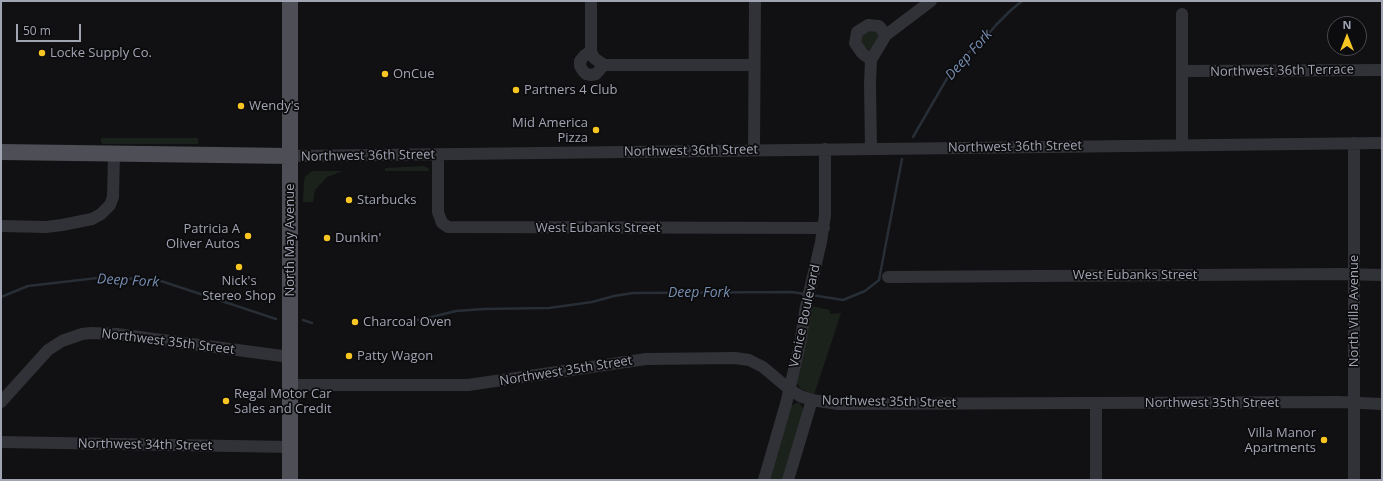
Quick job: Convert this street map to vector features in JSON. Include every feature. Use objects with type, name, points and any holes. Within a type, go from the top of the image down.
[{"type":"main road","name":"North May Avenue","points":[[290,1],[290,480]]},
{"type":"main road","name":"Northwest 36th Street","points":[[1,152],[290,156]]},
{"type":"street","points":[[591,1],[591,51],[594,58],[604,65],[753,65]]},
{"type":"street","points":[[754,150],[753,65],[755,1]]},
{"type":"street","points":[[871,149],[871,60],[886,35],[931,1]]},
{"type":"street","points":[[1182,14],[1182,144]]},
{"type":"street","points":[[871,60],[862,53],[855,43],[857,32],[868,25],[879,26],[886,35]]},
{"type":"street","points":[[591,51],[580,61],[580,66],[583,71],[586,74],[596,74],[604,65]]},
{"type":"street","name":"Northwest 36th Terrace","points":[[1182,72],[1382,70]]},
{"type":"street","name":"North Villa Avenue","points":[[1354,143],[1354,480]]},
{"type":"street","name":"Northwest 36th Street","points":[[290,156],[1182,144],[1382,143]]},
{"type":"street","name":"Venice Boulevard","points":[[764,480],[800,344],[806,306],[824,228],[826,203],[825,149]]},
{"type":"street","points":[[1,226],[62,225],[92,219],[101,214],[110,205],[113,197],[114,153]]},
{"type":"street","name":"West Eubanks Street","points":[[438,155],[438,212],[442,223],[448,227],[824,228]]},
{"type":"street","points":[[1,235],[14,226]]},
{"type":"street","name":"West Eubanks Street","points":[[888,277],[1382,275]]},
{"type":"street","name":"Northwest 35th Street","points":[[1,402],[48,350],[62,341],[82,334],[117,334],[290,358]]},
{"type":"street","name":"Northwest 35th Street","points":[[290,385],[468,385],[646,359],[723,358],[742,359],[756,363],[800,396],[812,400],[838,404],[1382,404]]},
{"type":"street","points":[[788,480],[812,400]]},
{"type":"street","points":[[1096,403],[1096,480]]},
{"type":"street","name":"Northwest 34th Street","points":[[1,442],[290,447]]},
{"type":"shaded area","points":[[864,30],[877,31],[880,37],[873,49],[869,50],[863,47],[860,41]]},
{"type":"shaded area","points":[[101,138],[198,138],[198,144],[103,144],[101,142]]},
{"type":"shaded area","points":[[424,166],[429,169],[429,171],[385,171],[385,168]]},
{"type":"shaded area","points":[[312,171],[343,171],[327,177],[315,190],[313,202],[303,202],[305,177]]},
{"type":"shaded area","points":[[812,306],[830,310],[830,314],[841,313],[814,395],[801,389],[796,382],[806,342]]},
{"type":"shaded area","points":[[799,402],[804,410],[785,480],[769,480],[791,406]]},
{"type":"waterway","name":"Deep Fork","points":[[913,137],[949,75],[968,53],[1022,1]]},
{"type":"waterway","name":"Deep Fork","points":[[812,295],[843,300],[865,291],[879,280],[902,159]]},
{"type":"waterway","name":"Deep Fork","points":[[1,297],[28,286],[97,278],[155,279],[276,319]]},
{"type":"waterway","name":"Deep Fork","points":[[393,325],[456,311],[549,308],[592,302],[633,293],[792,292],[805,294]]},
{"type":"waterway","name":"Deep Fork","points":[[303,320],[312,323]]},
{"type":"place","name":"Locke Supply Co.","points":[[42,53]]},
{"type":"place","name":"OnCue","points":[[385,74]]},
{"type":"place","name":"Partners 4 Club","points":[[516,90]]},
{"type":"place","name":"Wendy's","points":[[241,106]]},
{"type":"place","name":"Mid America Pizza","points":[[596,130]]},
{"type":"place","name":"Starbucks","points":[[349,200]]},
{"type":"place","name":"Patricia A Oliver Autos","points":[[248,236]]},
{"type":"place","name":"Dunkin'","points":[[327,238]]},
{"type":"place","name":"Nick's Stereo Shop","points":[[239,267]]},
{"type":"place","name":"Charcoal Oven","points":[[355,322]]},
{"type":"place","name":"Patty Wagon","points":[[349,356]]},
{"type":"place","name":"Regal Motor Car Sales and Credit","points":[[226,401]]},
{"type":"place","name":"Villa Manor Apartments","points":[[1324,440]]}]
